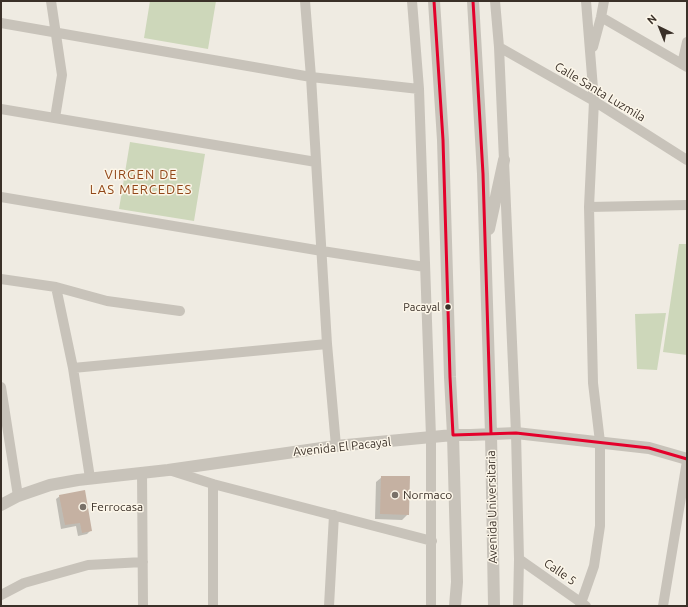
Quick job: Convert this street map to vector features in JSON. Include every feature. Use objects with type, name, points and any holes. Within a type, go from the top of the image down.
[{"type":"street","points":[[51,1],[62,75],[55,118]]},
{"type":"street","points":[[305,1],[327,344],[336,446]]},
{"type":"street","points":[[412,1],[419,89],[431,436],[432,606]]},
{"type":"street","points":[[434,1],[443,140],[457,582],[455,606]]},
{"type":"street","name":"Avenida Universitaria","points":[[473,1],[483,174],[491,434],[494,606]]},
{"type":"street","points":[[495,1],[499,47],[516,433],[519,559],[518,606]]},
{"type":"street","points":[[582,605],[594,566],[600,526],[600,442],[593,383],[589,207],[594,102],[586,1]]},
{"type":"street","points":[[591,55],[604,1]]},
{"type":"street","points":[[601,18],[685,65],[687,42]]},
{"type":"street","points":[[1,23],[311,77],[419,89]]},
{"type":"street","name":"Calle Santa Luzmila","points":[[499,47],[594,102],[687,160]]},
{"type":"street","points":[[1,109],[316,162]]},
{"type":"street","points":[[485,248],[504,160]]},
{"type":"street","points":[[1,197],[425,267]]},
{"type":"street","points":[[589,207],[687,205]]},
{"type":"street","points":[[1,279],[56,287],[106,301],[180,311]]},
{"type":"street","points":[[56,287],[73,368],[90,478]]},
{"type":"street","points":[[73,368],[327,344]]},
{"type":"street","points":[[1,387],[18,496]]},
{"type":"street","name":"Avenida El Pacayal","points":[[1,505],[18,496],[50,485],[90,478],[168,470],[336,446],[396,441],[431,436],[516,433],[649,448],[687,460]]},
{"type":"street","points":[[663,606],[687,460]]},
{"type":"street","points":[[168,470],[213,484],[432,541]]},
{"type":"street","points":[[142,472],[143,606]]},
{"type":"street","points":[[213,484],[213,606]]},
{"type":"street","points":[[329,606],[334,515]]},
{"type":"street","name":"Calle 5","points":[[519,559],[582,605]]},
{"type":"street","points":[[1,596],[24,583],[88,565],[143,562]]},
{"type":"green space","points":[[150,1],[216,1],[208,49],[144,38]]},
{"type":"green space","points":[[130,142],[205,154],[194,221],[119,209]]},
{"type":"green space","points":[[679,244],[687,244],[687,355],[663,352]]},
{"type":"green space","points":[[666,313],[657,370],[637,369],[635,314]]},
{"type":"building","name":"Normaco","points":[[381,476],[410,476],[409,515],[380,514]]},
{"type":"building","points":[[85,490],[92,531],[82,533],[80,523],[65,525],[59,495]]},
{"type":"transit line","points":[[434,1],[443,140],[453,435],[516,433],[649,448],[687,459]]},
{"type":"transit line","points":[[473,1],[483,174],[491,434]]},
{"type":"place","name":"Pacayal","points":[[448,307]]},
{"type":"place","name":"Normaco","points":[[395,495]]},
{"type":"place","name":"Ferrocasa","points":[[83,507]]},
{"type":"district","name":"VIRGEN DE LAS MERCEDES","points":[[141,182]]}]
